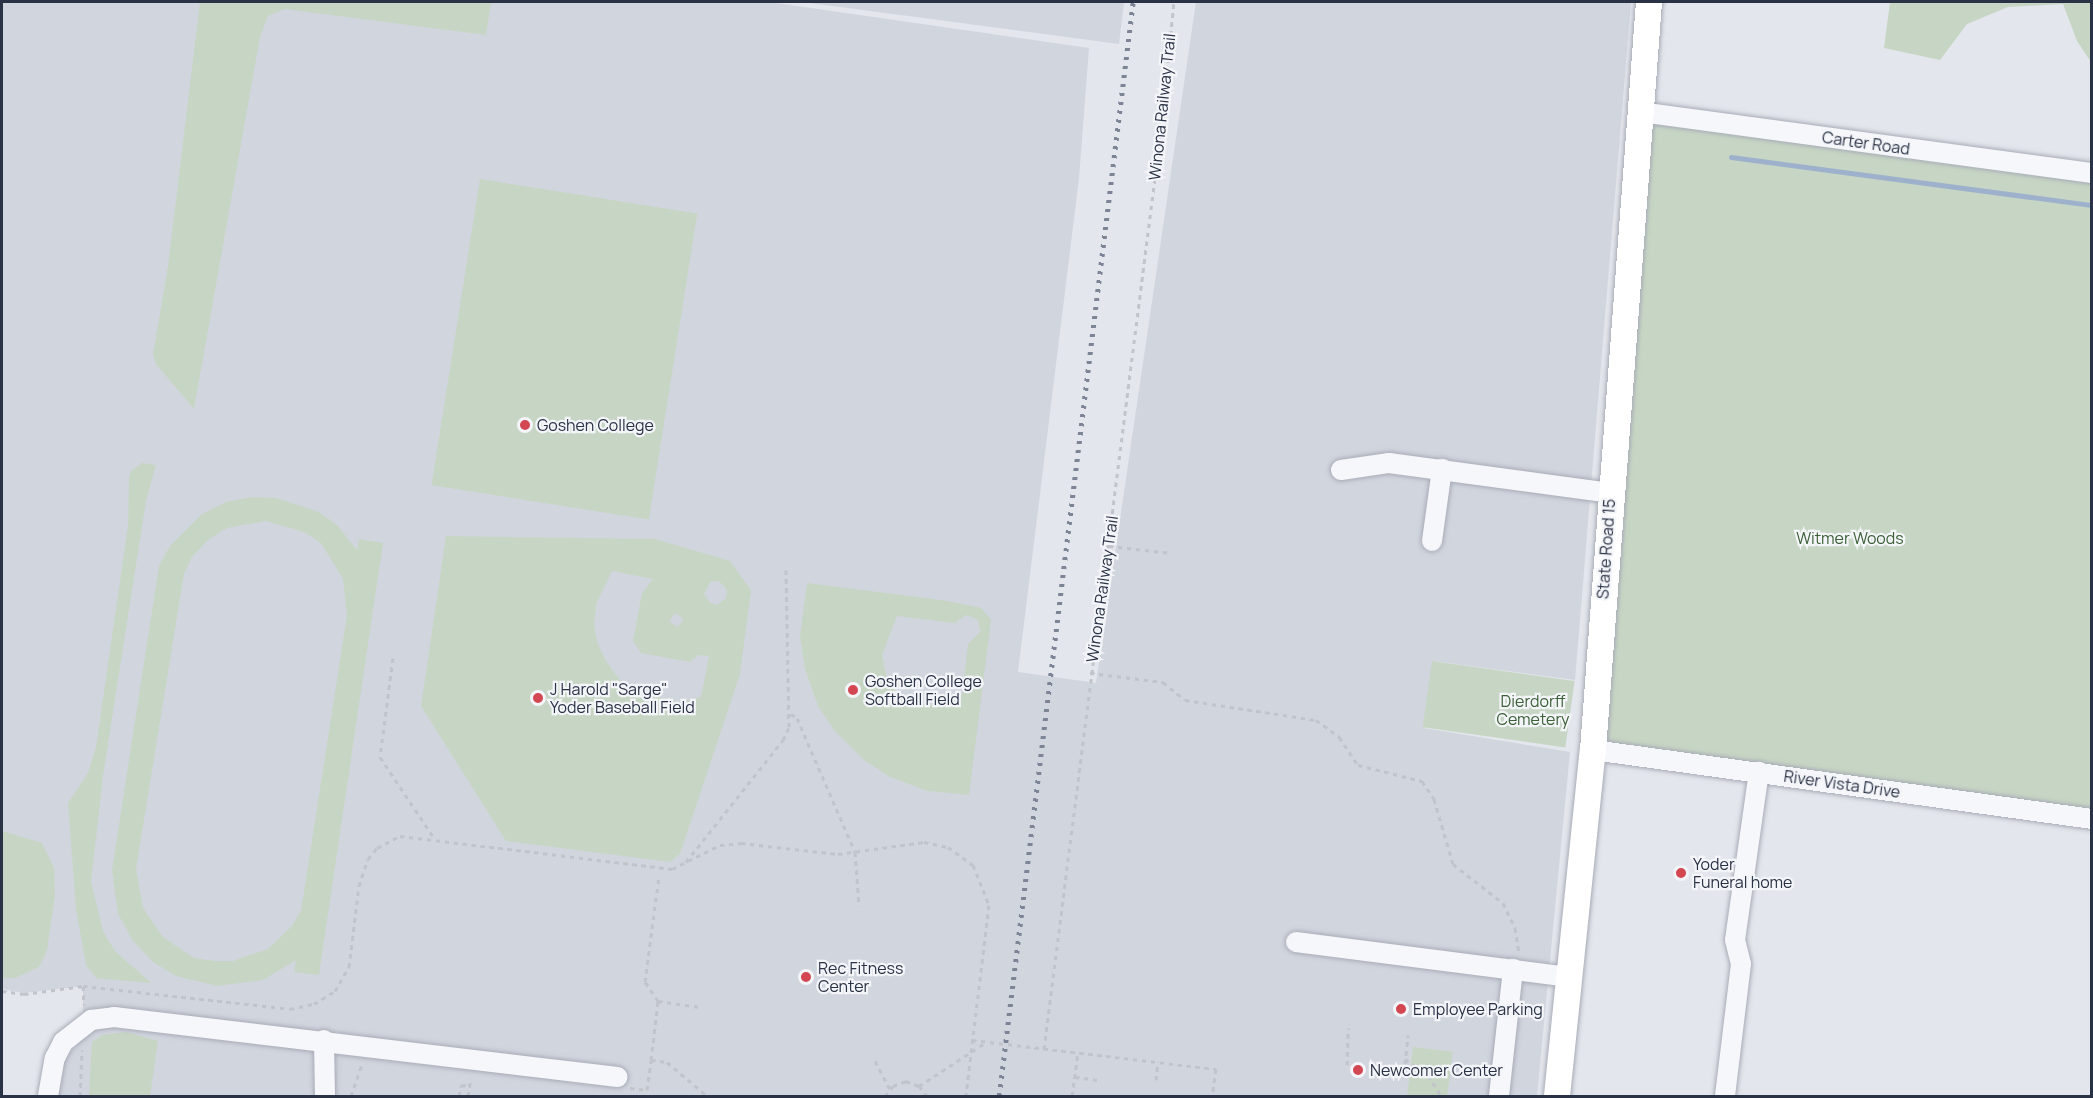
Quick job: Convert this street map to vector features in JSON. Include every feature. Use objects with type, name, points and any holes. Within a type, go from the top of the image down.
[{"type":"main road","name":"State Road 15","points":[[1557,1096],[1593,750],[1610,493],[1649,2]]},
{"type":"street","name":"Carter Road","points":[[1640,112],[2091,173]]},
{"type":"street","points":[[1341,470],[1389,463],[1610,493]]},
{"type":"street","points":[[1432,541],[1442,469]]},
{"type":"street","name":"River Vista Drive","points":[[1593,750],[2091,819]]},
{"type":"street","points":[[1725,1096],[1741,964],[1736,940],[1759,772]]},
{"type":"street","points":[[1296,942],[1570,977]]},
{"type":"street","points":[[1499,1096],[1517,970]]},
{"type":"street","points":[[48,1096],[55,1058],[63,1042],[73,1030],[100,1018],[365,1045],[620,1082]]},
{"type":"street","points":[[324,1040],[325,1096]]},
{"type":"path","name":"Winona Railway Trail","points":[[1044,1049],[1090,673],[1109,546],[1174,2]]},
{"type":"path","points":[[1109,546],[1172,553]]},
{"type":"path","points":[[684,864],[783,740],[790,714],[786,570]]},
{"type":"path","points":[[393,658],[380,753],[434,838]]},
{"type":"path","points":[[1090,673],[1163,682],[1185,700],[1316,720],[1339,736],[1358,765],[1422,781],[1434,799],[1453,864],[1503,903],[1510,914],[1517,970]]},
{"type":"path","points":[[790,714],[801,726],[855,852],[859,906]]},
{"type":"path","points":[[2,991],[24,994],[83,986],[290,1009],[314,1004],[335,992],[346,974],[358,886],[368,859],[389,840],[434,838],[663,868],[684,864],[709,849],[741,843],[822,854],[855,852],[911,842],[936,843],[962,855],[977,871],[987,892],[989,919],[966,1096]]},
{"type":"path","points":[[620,1082],[647,1090],[658,1001],[645,982],[659,876]]},
{"type":"path","points":[[658,1001],[700,1007]]},
{"type":"path","points":[[1347,1065],[1348,1028]]},
{"type":"path","points":[[1405,1064],[1408,1035]]},
{"type":"path","points":[[972,1040],[1216,1069],[1212,1096]]},
{"type":"path","points":[[919,1086],[987,1042]]},
{"type":"path","points":[[351,1096],[365,1045]]},
{"type":"path","points":[[1072,1096],[1078,1053]]},
{"type":"path","points":[[1405,1059],[1428,1075],[1441,1096]]},
{"type":"path","points":[[651,1060],[667,1062],[706,1096]]},
{"type":"path","points":[[875,1061],[890,1089]]},
{"type":"path","points":[[1155,1080],[1158,1062]]},
{"type":"path","points":[[1075,1077],[1101,1080]]},
{"type":"path","points":[[885,1096],[890,1089],[906,1082],[919,1086],[927,1096]]},
{"type":"path","points":[[459,1096],[461,1085],[470,1086]]},
{"type":"shaded area","name":"Goshen College","points":[[2,2],[769,2],[1089,48],[1079,178],[1018,672],[1096,683],[1196,2],[1631,2],[1575,680],[1433,661],[1424,728],[1570,752],[1537,1096],[57,1096],[65,1057],[79,1043],[83,1024],[83,986],[24,993],[2,989]]},
{"type":"shaded area","points":[[802,2],[1124,2],[1119,44]]},
{"type":"green space","points":[[200,2],[491,2],[486,35],[285,9],[268,16],[260,37],[194,409],[156,364],[153,354],[168,266]]},
{"type":"green space","points":[[1890,2],[2091,2],[2091,62],[2077,41],[2063,4],[2008,7],[1967,24],[1940,60],[1884,48]]},
{"type":"green space","name":"Witmer Woods","points":[[1640,112],[2091,173],[2091,819],[1593,750]]},
{"type":"green space","points":[[480,179],[697,213],[649,520],[432,485]]},
{"type":"green space","points":[[142,463],[156,465],[146,501],[103,776],[91,882],[103,931],[115,951],[151,983],[96,978],[86,965],[76,909],[68,803],[88,773],[96,747],[128,526],[129,478],[131,471]]},
{"type":"green space","points":[[252,497],[276,498],[319,512],[337,525],[357,550],[359,539],[383,543],[319,975],[294,972],[296,960],[263,980],[217,986],[176,976],[153,962],[133,941],[118,914],[112,870],[159,566],[170,546],[202,514],[226,502]],"holes":[[[266,521],[304,532],[321,543],[343,579],[347,615],[301,911],[291,927],[268,949],[233,961],[194,958],[163,937],[143,908],[136,869],[184,574],[192,557],[208,540],[227,528]]]},
{"type":"green space","name":"J Harold \"Sarge\" Yoder Baseball Field","points":[[446,536],[655,539],[730,561],[751,590],[740,674],[680,854],[670,862],[506,841],[421,706]],"holes":[[[612,571],[653,579],[642,593],[633,641],[641,653],[690,662],[699,655],[709,656],[701,697],[679,702],[636,692],[619,679],[606,661],[597,642],[594,623],[597,602]],[[711,581],[719,581],[727,590],[726,598],[717,605],[710,603],[704,594]],[[676,613],[684,620],[677,627],[669,621]]]},
{"type":"green space","name":"Goshen College Softball Field","points":[[807,583],[948,601],[981,608],[991,620],[969,795],[928,791],[890,777],[864,760],[834,730],[818,706],[805,669],[800,636]],"holes":[[[966,615],[978,620],[980,632],[968,644],[962,695],[931,705],[914,702],[898,693],[887,679],[882,655],[897,616],[955,623]]]},
{"type":"green space","name":"Dierdorff Cemetery","points":[[1432,661],[1575,681],[1565,747],[1423,727]]},
{"type":"green space","points":[[2,831],[42,843],[54,868],[55,894],[47,951],[39,967],[15,978],[2,978]]},
{"type":"green space","points":[[127,1032],[158,1041],[150,1096],[89,1096],[92,1042],[102,1035]]},
{"type":"green space","points":[[1413,1047],[1453,1052],[1447,1096],[1407,1096]]},
{"type":"waterway","points":[[1731,157],[2092,205]]},
{"type":"railway","points":[[999,1096],[1133,2]]},
{"type":"place","name":"Goshen College","points":[[525,425]]},
{"type":"place","name":"Goshen College Softball Field","points":[[853,690]]},
{"type":"place","name":"J Harold \"Sarge\" Yoder Baseball Field","points":[[538,698]]},
{"type":"place","name":"Yoder Funeral home","points":[[1681,873]]},
{"type":"place","name":"Rec Fitness Center","points":[[806,977]]},
{"type":"place","name":"Employee Parking","points":[[1401,1009]]},
{"type":"place","name":"Newcomer Center","points":[[1358,1070]]}]
